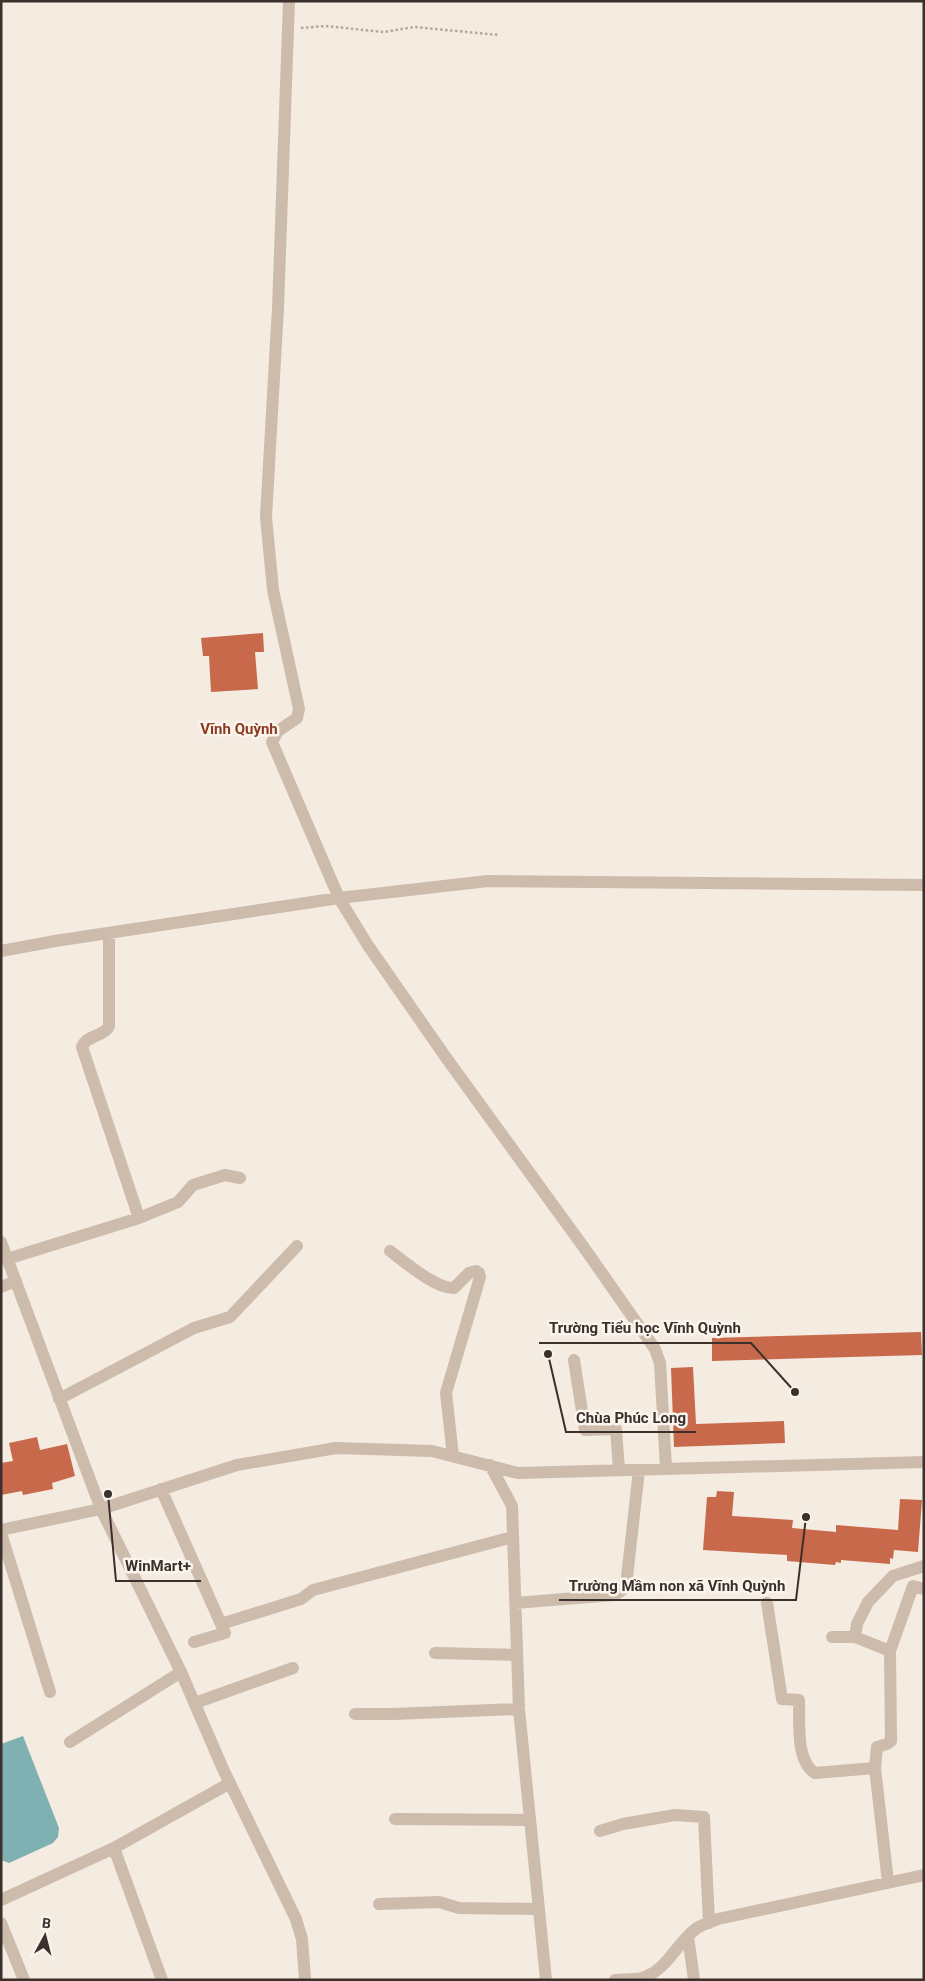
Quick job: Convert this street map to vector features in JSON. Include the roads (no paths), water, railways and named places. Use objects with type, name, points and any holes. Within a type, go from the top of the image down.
[{"type":"street","points":[[289,1],[278,308],[266,517],[273,590],[299,709],[297,718],[278,731],[272,742],[339,898],[367,944],[655,1349],[660,1363],[666,1468]]},
{"type":"street","points":[[1,951],[339,898],[488,881],[924,885]]},
{"type":"street","points":[[109,933],[109,1026],[106,1031],[85,1042],[82,1047],[140,1218]]},
{"type":"street","points":[[8,1259],[140,1218],[178,1202],[193,1185],[225,1175],[240,1178]]},
{"type":"street","points":[[1,1242],[101,1509],[181,1672],[230,1783],[296,1919],[302,1939],[305,1980]]},
{"type":"street","points":[[59,1399],[194,1328],[230,1317],[297,1246]]},
{"type":"street","points":[[390,1251],[447,1288],[454,1288],[469,1273],[476,1271],[479,1273],[480,1277],[446,1393],[453,1456]]},
{"type":"street","points":[[1,1287],[16,1281]]},
{"type":"street","points":[[574,1360],[585,1430],[616,1429],[619,1470]]},
{"type":"street","points":[[50,1692],[1,1532],[101,1509],[237,1465],[336,1448],[432,1451],[518,1473],[924,1462]]},
{"type":"street","points":[[490,1465],[512,1506],[519,1709],[546,1980]]},
{"type":"street","points":[[515,1603],[614,1595],[626,1586],[639,1470]]},
{"type":"street","points":[[161,1490],[225,1633],[194,1642]]},
{"type":"street","points":[[221,1624],[301,1599],[313,1590],[514,1537]]},
{"type":"street","points":[[855,1637],[858,1624],[868,1602],[893,1576],[924,1566]]},
{"type":"street","points":[[888,1882],[875,1768],[877,1747],[891,1741],[890,1651],[913,1586],[924,1588]]},
{"type":"street","points":[[768,1603],[782,1699],[799,1700],[800,1746],[809,1769],[815,1773],[875,1768]]},
{"type":"street","points":[[832,1637],[855,1637],[890,1651]]},
{"type":"street","points":[[435,1653],[517,1655]]},
{"type":"street","points":[[195,1703],[292,1668]]},
{"type":"street","points":[[70,1742],[181,1672]]},
{"type":"street","points":[[355,1714],[519,1709]]},
{"type":"street","points":[[1,1900],[114,1848],[230,1783]]},
{"type":"street","points":[[600,1831],[623,1824],[675,1815],[704,1817],[710,1923]]},
{"type":"street","points":[[395,1819],[530,1820]]},
{"type":"street","points":[[114,1848],[162,1980]]},
{"type":"street","points":[[615,1980],[641,1979],[656,1972],[698,1927],[718,1919],[888,1882],[923,1877]]},
{"type":"street","points":[[379,1904],[439,1902],[459,1908],[539,1909]]},
{"type":"street","points":[[1,1923],[24,1980]]},
{"type":"street","points":[[688,1936],[694,1980]]},
{"type":"water","points":[[23,1736],[59,1828],[58,1837],[53,1843],[9,1863],[1,1860],[1,1744]]},
{"type":"place","name":"Chùa Phúc Long","points":[[548,1354]]},
{"type":"place","name":"Trường Tiểu học Vĩnh Quỳnh","points":[[795,1392]]},
{"type":"place","name":"WinMart+","points":[[108,1494]]},
{"type":"place","name":"Trường Mầm non xã Vĩnh Quỳnh","points":[[806,1517]]},
{"type":"district","name":"Vĩnh Quỳnh","points":[[239,729]]}]
